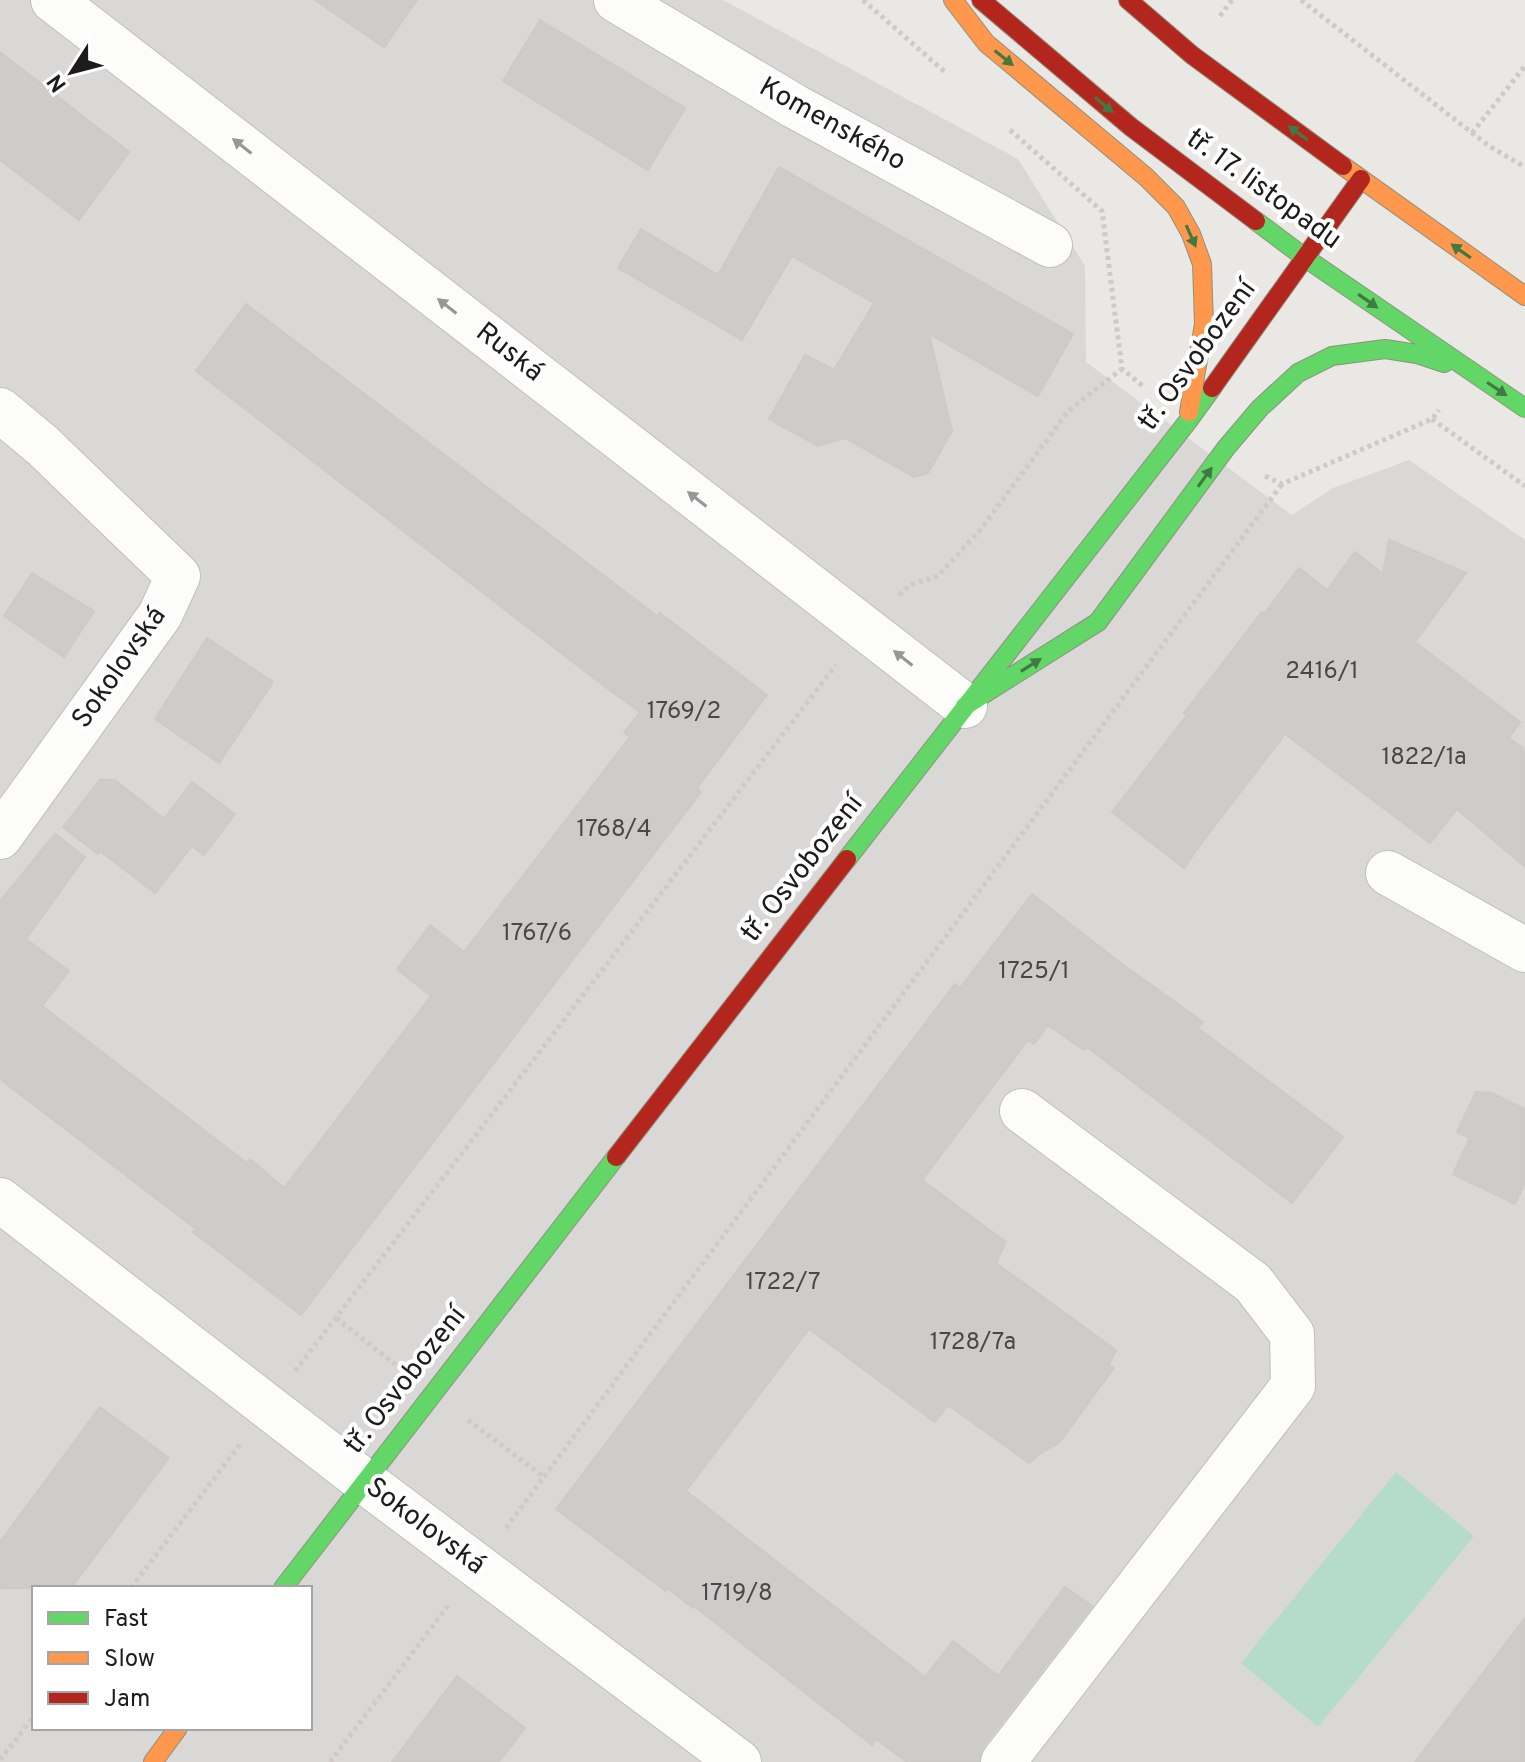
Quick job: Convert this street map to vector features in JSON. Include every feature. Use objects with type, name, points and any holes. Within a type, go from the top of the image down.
[{"type":"street","name":"Ruská","points":[[53,0],[965,706]]},
{"type":"street","name":"Komenského","points":[[616,0],[794,106],[1050,245]]},
{"type":"street","points":[[953,0],[986,43],[1146,177],[1176,207],[1191,234],[1202,264],[1204,324],[1188,421]]},
{"type":"street","name":"tř. 17. listopadu","points":[[981,0],[1131,127],[1304,257],[1525,408]]},
{"type":"street","points":[[1128,0],[1192,55],[1525,296]]},
{"type":"street","name":"tř. Osvobození","points":[[285,1586],[1188,421],[1361,179]]},
{"type":"street","points":[[965,706],[1098,622],[1226,448],[1260,408],[1298,373],[1332,356],[1385,349],[1417,354],[1468,370]]},
{"type":"street","name":"Sokolovská","points":[[0,410],[42,445],[178,576],[160,615],[0,837]]},
{"type":"street","points":[[1388,873],[1525,950]]},
{"type":"street","points":[[1003,1762],[1293,1386],[1292,1334],[1253,1283],[1022,1111]]},
{"type":"street","name":"Sokolovská","points":[[0,1200],[364,1481],[739,1762]]},
{"type":"street","points":[[153,1762],[177,1730]]},
{"type":"path","points":[[863,0],[954,81]]},
{"type":"path","points":[[1301,0],[1489,146],[1525,167]]},
{"type":"path","points":[[1472,133],[1525,66]]},
{"type":"path","points":[[1000,121],[1102,211],[1122,369],[1188,421]]},
{"type":"path","points":[[133,1586],[864,628],[910,585],[938,576],[981,529],[1069,410],[1122,369]]},
{"type":"path","points":[[330,1762],[1282,484],[1432,419],[1525,486]]},
{"type":"path","points":[[1226,448],[1262,474],[1282,484]]},
{"type":"path","points":[[0,1760],[32,1719]]},
{"type":"shaded area","points":[[0,0],[723,0],[1018,159],[1085,266],[1086,362],[1292,515],[1333,488],[1409,460],[1525,540],[1525,1762],[0,1762]]},
{"type":"green space","points":[[1396,1472],[1474,1536],[1318,1727],[1241,1663]]},
{"type":"building","points":[[315,0],[417,0],[384,47]]},
{"type":"building","points":[[540,20],[685,108],[648,170],[503,81]]},
{"type":"building","points":[[0,52],[129,152],[79,220],[0,160]]},
{"type":"building","points":[[779,167],[1073,334],[1038,396],[929,334],[952,431],[928,473],[914,477],[845,438],[818,446],[769,419],[805,355],[834,370],[874,303],[792,256],[742,340],[618,268],[641,229],[718,275]]},
{"type":"building","points":[[246,304],[657,616],[660,613],[767,695],[697,788],[701,792],[301,1315],[193,1232],[196,1229],[0,1079],[0,901],[55,834],[85,857],[26,939],[69,971],[42,1006],[247,1163],[250,1159],[284,1188],[431,996],[397,969],[430,925],[464,952],[630,737],[624,733],[640,712],[196,371]]},
{"type":"building","points":[[1389,540],[1466,573],[1415,642],[1520,722],[1509,738],[1525,750],[1525,867],[1457,809],[1430,843],[1285,734],[1184,868],[1112,812],[1187,715],[1184,713],[1299,568],[1327,590],[1355,552],[1383,574]]},
{"type":"building","points":[[32,573],[94,611],[64,657],[4,616]]},
{"type":"building","points":[[207,638],[273,682],[219,763],[155,719]]},
{"type":"building","points":[[100,780],[115,780],[164,819],[192,782],[235,814],[204,855],[192,846],[155,893],[63,827]]},
{"type":"building","points":[[1032,894],[1203,1022],[1198,1028],[1343,1137],[1292,1203],[1087,1047],[1084,1050],[1048,1025],[1034,1044],[1028,1040],[922,1180],[1006,1242],[996,1263],[1116,1350],[1109,1364],[1114,1368],[1059,1443],[1029,1463],[948,1405],[935,1422],[809,1329],[686,1491],[925,1677],[953,1641],[998,1676],[1065,1587],[1092,1606],[983,1747],[979,1762],[907,1762],[876,1739],[872,1745],[694,1606],[667,1588],[666,1591],[556,1509],[955,984],[960,988]]},
{"type":"building","points":[[1476,1092],[1492,1093],[1525,1109],[1525,1182],[1515,1204],[1453,1174],[1470,1138],[1457,1132]]},
{"type":"building","points":[[100,1407],[169,1458],[73,1586],[0,1588],[0,1542]]},
{"type":"building","points":[[1525,1618],[1525,1762],[1415,1762]]},
{"type":"building","points":[[457,1676],[525,1728],[499,1762],[392,1762]]},
{"type":"traffic: fast","points":[[1256,221],[1525,408]]},
{"type":"traffic: fast","points":[[965,706],[1098,622],[1226,448],[1260,408],[1298,373],[1332,356],[1385,349],[1417,354],[1444,363]]},
{"type":"traffic: fast","points":[[847,859],[1212,388]]},
{"type":"traffic: fast","points":[[285,1586],[616,1157]]},
{"type":"traffic: slow","points":[[953,0],[986,43],[1146,177],[1176,207],[1191,234],[1202,264],[1204,324],[1189,412]]},
{"type":"traffic: slow","points":[[1343,166],[1525,296]]},
{"type":"traffic: slow","points":[[153,1762],[177,1730]]},
{"type":"traffic: jam","points":[[981,0],[1131,127],[1256,221]]},
{"type":"traffic: jam","points":[[1128,0],[1192,55],[1343,166]]},
{"type":"traffic: jam","points":[[1212,388],[1361,179]]},
{"type":"traffic: jam","points":[[616,1157],[847,859]]}]
